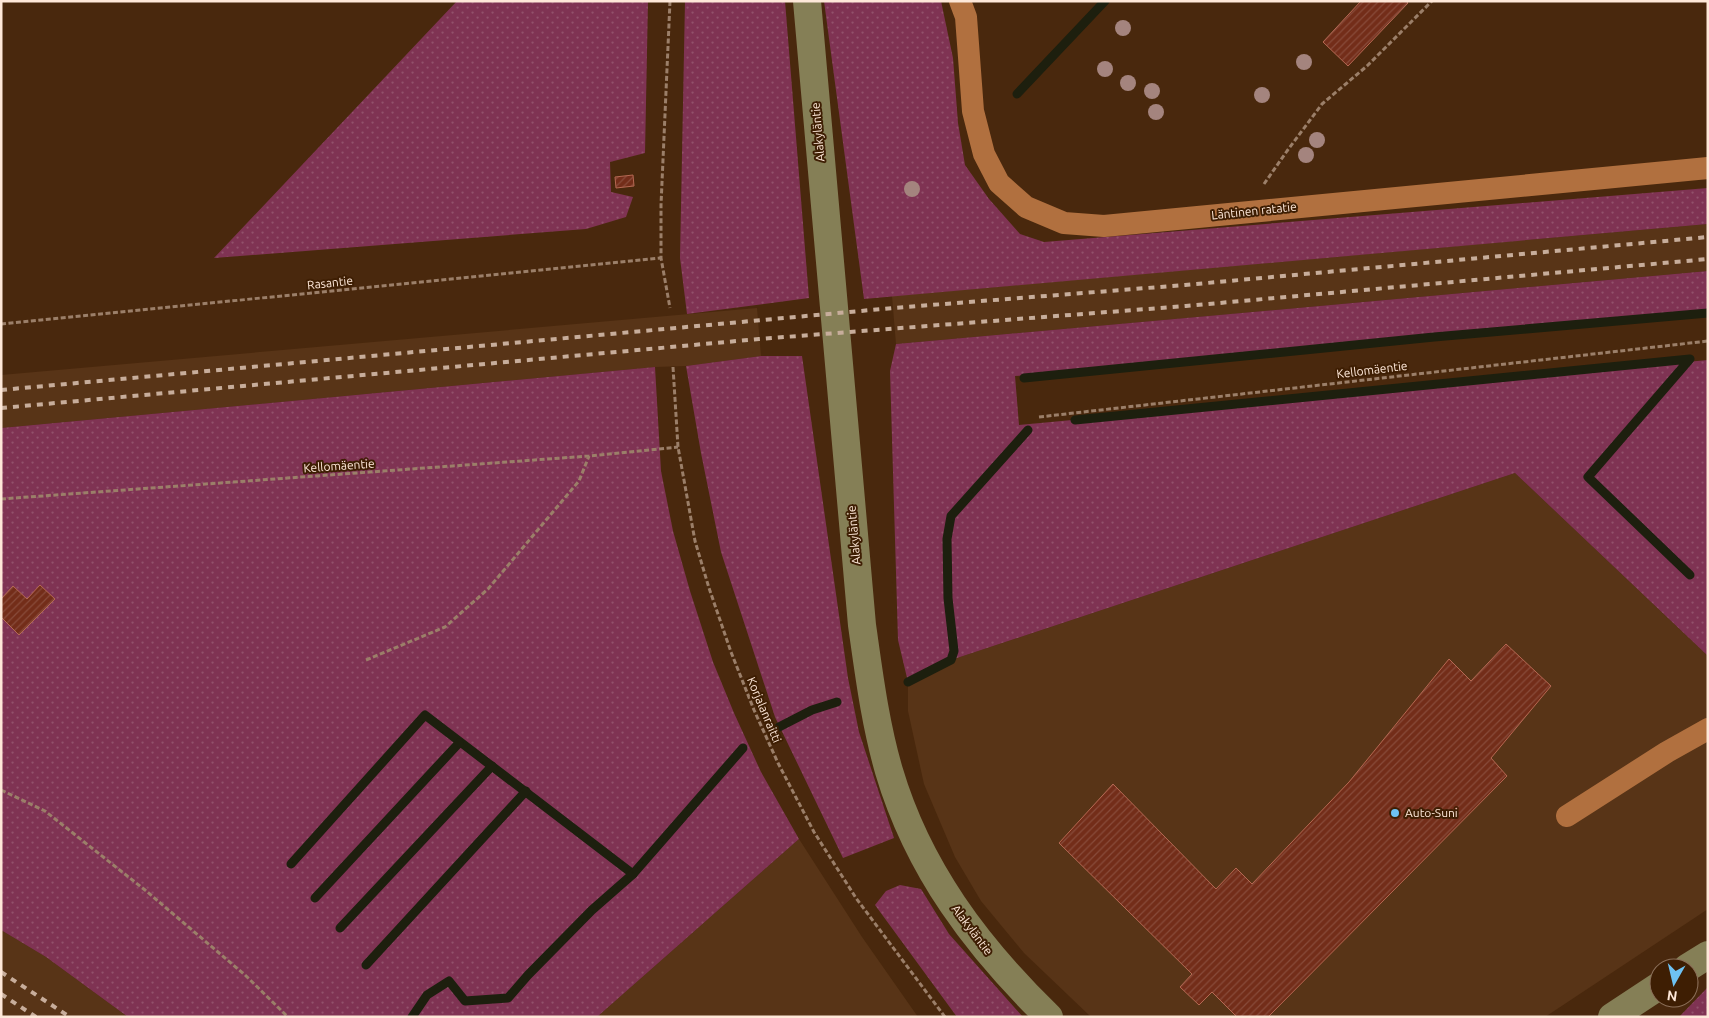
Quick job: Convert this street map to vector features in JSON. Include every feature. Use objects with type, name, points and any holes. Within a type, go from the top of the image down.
[{"type":"street","name":"Alakyläntie","points":[[807,1],[862,625],[874,712],[889,772],[906,819],[922,855],[963,921],[1000,966],[1049,1017]]},
{"type":"street","name":"Läntinen ratatie","points":[[960,1],[966,17],[973,111],[984,154],[998,183],[1026,207],[1064,223],[1104,226],[1708,168]]},
{"type":"street","points":[[1567,816],[1667,752],[1708,729]]},
{"type":"street","points":[[1612,1017],[1649,993]]},
{"type":"path","points":[[670,1],[661,205],[661,258],[670,308]]},
{"type":"path","points":[[1260,211],[1259,192],[1322,104],[1367,66],[1432,1]]},
{"type":"path","name":"Rasantie","points":[[1,324],[661,258]]},
{"type":"path","name":"Kellomäentie","points":[[1038,417],[1708,340]]},
{"type":"path","name":"Korjalanraitti","points":[[673,367],[678,447],[695,541],[730,652],[750,702],[778,763],[814,832],[856,898],[945,1017]]},
{"type":"path","name":"Kellomäentie","points":[[1,499],[590,456],[678,447]]},
{"type":"path","points":[[366,660],[445,627],[488,589],[579,481],[590,456]]},
{"type":"path","points":[[1,790],[45,812],[145,890],[245,974],[288,1017]]},
{"type":"shaded area","points":[[457,1],[648,1],[645,153],[610,162],[611,192],[633,197],[626,217],[586,229],[214,258]]},
{"type":"shaded area","points":[[685,1],[785,1],[809,298],[687,314],[680,258]]},
{"type":"shaded area","points":[[824,1],[941,1],[953,58],[958,123],[965,165],[989,199],[1020,234],[1044,242],[1708,188],[1708,224],[864,299]]},
{"type":"shaded area","points":[[1708,224],[1708,271],[896,344],[892,296]]},
{"type":"shaded area","points":[[1708,271],[1708,315],[1015,376],[1019,425],[1708,360],[1708,656],[1515,473],[951,660],[908,682],[898,640],[890,371],[896,344]]},
{"type":"shaded area","points":[[757,308],[761,356],[686,366],[655,367],[1,428],[1,375]]},
{"type":"shaded area","points":[[761,356],[802,356],[848,678],[859,732],[894,838],[843,858],[775,717],[721,552],[686,366]]},
{"type":"shaded area","points":[[655,367],[661,471],[673,531],[690,591],[713,662],[734,713],[761,772],[799,839],[597,1017],[128,1017],[46,957],[1,930],[1,428]]},
{"type":"shaded area","points":[[1515,473],[1708,656],[1708,909],[1545,1017],[1091,1017],[1024,953],[981,901],[955,857],[924,784],[908,711],[908,682],[951,660]]},
{"type":"shaded area","points":[[799,839],[862,937],[918,1017],[597,1017]]},
{"type":"shaded area","points":[[900,885],[921,889],[949,934],[1023,1017],[957,1017],[875,905],[886,891]]},
{"type":"shaded area","points":[[1,930],[46,957],[128,1017],[1,1017]]},
{"type":"shaded area","points":[[1708,987],[1708,1017],[1679,1017],[1688,1008],[1699,1008],[1699,996]]},
{"type":"building","points":[[1361,1],[1406,1],[1408,3],[1348,66],[1323,42]]},
{"type":"building","points":[[633,175],[634,186],[616,188],[615,177]]},
{"type":"building","points":[[40,585],[55,599],[19,635],[1,617],[1,599],[13,586],[27,599]]},
{"type":"building","name":"Auto-Suni","points":[[1506,644],[1551,686],[1491,758],[1507,776],[1268,1017],[1237,1017],[1212,992],[1199,1005],[1180,987],[1192,974],[1059,843],[1113,784],[1216,889],[1236,868],[1252,884],[1349,782],[1449,659],[1471,681]]},
{"type":"waterway","points":[[1017,94],[1105,1]]},
{"type":"waterway","points":[[1024,378],[1434,337],[1708,313]]},
{"type":"waterway","points":[[1075,420],[1690,359],[1588,477],[1690,575]]},
{"type":"waterway","points":[[908,682],[951,660],[954,651],[948,598],[947,539],[951,516],[1028,430]]},
{"type":"waterway","points":[[779,727],[812,710],[837,702]]},
{"type":"waterway","points":[[291,864],[425,715],[633,874]]},
{"type":"waterway","points":[[315,898],[459,743]]},
{"type":"waterway","points":[[412,1017],[427,995],[449,981],[465,1001],[508,998],[592,910],[633,874],[743,748]]},
{"type":"waterway","points":[[340,928],[492,766]]},
{"type":"waterway","points":[[366,965],[526,791]]},
{"type":"railway","points":[[1,390],[893,308],[1185,285],[1708,237]]},
{"type":"railway","points":[[1,408],[759,339],[1186,306],[1708,259]]},
{"type":"railway","points":[[1,972],[70,1017]]},
{"type":"railway","points":[[1,994],[36,1017]]},
{"type":"place","name":"Auto-Suni","points":[[1395,813]]}]
